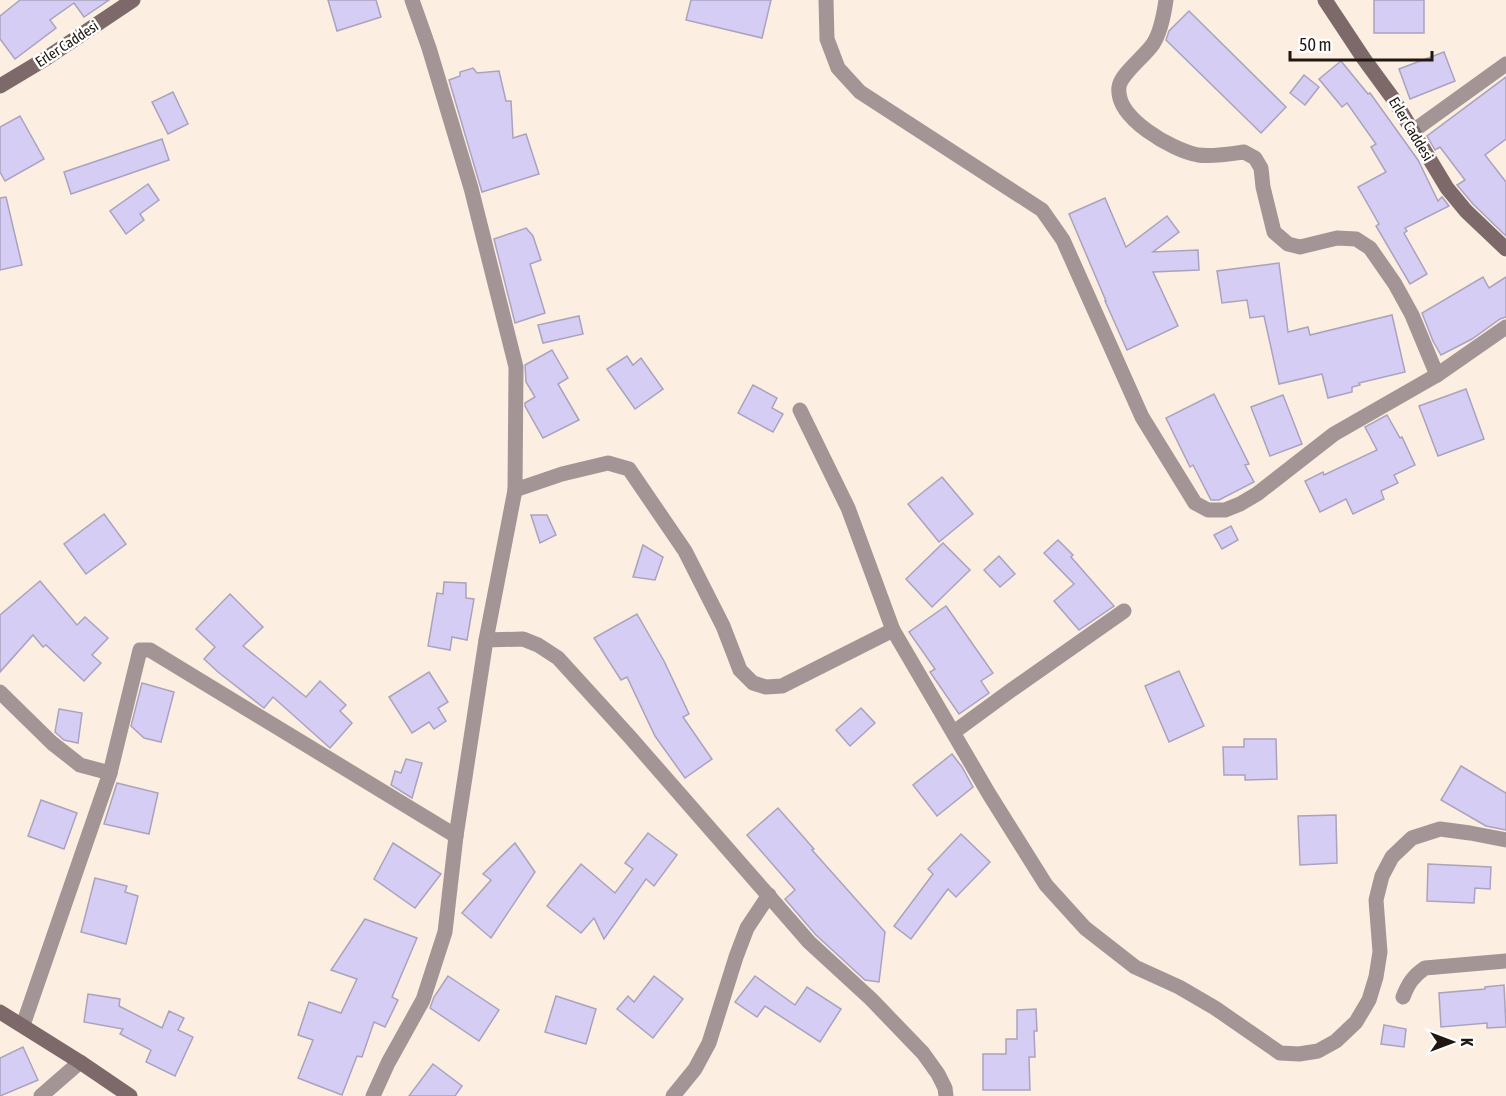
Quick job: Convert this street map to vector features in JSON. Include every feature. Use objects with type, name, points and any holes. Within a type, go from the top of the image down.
[{"type":"street","name":"Erler Caddesi","points":[[2,83],[45,59],[133,0]]},
{"type":"street","points":[[373,1096],[423,1000],[445,932],[456,836],[486,640],[515,490],[516,367],[471,188],[429,48],[412,0]]},
{"type":"street","points":[[826,0],[827,39],[838,68],[860,92],[1042,210],[1063,240],[1142,417],[1195,503],[1208,510],[1225,510],[1257,494],[1334,434],[1437,375],[1506,327]]},
{"type":"street","points":[[1166,0],[1164,16],[1154,43],[1123,75],[1119,87],[1121,104],[1138,124],[1156,137],[1178,148],[1198,155],[1227,155],[1244,152],[1255,158],[1261,168],[1263,187],[1274,232],[1288,244],[1300,247],[1337,238],[1356,239],[1370,248],[1395,284],[1412,315],[1437,375]]},
{"type":"street","name":"Erler Caddesi","points":[[1325,0],[1394,100],[1447,188],[1466,212],[1506,249]]},
{"type":"street","points":[[1413,131],[1506,64]]},
{"type":"street","points":[[800,410],[848,508],[893,630],[989,794],[1046,885],[1085,928],[1135,967],[1179,987],[1215,1008],[1280,1053],[1299,1054],[1317,1051],[1336,1041],[1356,1022],[1369,1000],[1380,952],[1376,900],[1382,876],[1392,857],[1412,838],[1440,829],[1506,840]]},
{"type":"street","points":[[515,490],[562,474],[608,463],[629,469],[685,551],[723,626],[740,670],[753,683],[766,687],[782,686],[893,630]]},
{"type":"street","points":[[954,732],[1124,610]]},
{"type":"street","points":[[486,640],[523,639],[538,645],[558,658],[809,942],[871,999],[923,1053],[938,1074],[946,1096]]},
{"type":"street","points":[[23,1025],[110,773],[140,650],[150,650],[456,836]]},
{"type":"street","points":[[0,692],[52,743],[81,765],[110,773]]},
{"type":"street","points":[[673,1096],[695,1069],[709,1042],[747,928],[769,895]]},
{"type":"street","points":[[1403,997],[1409,982],[1425,968],[1506,961]]},
{"type":"street","points":[[0,1012],[130,1096]]},
{"type":"street","points":[[41,1096],[80,1062]]},
{"type":"building","points":[[20,0],[109,0],[84,17],[74,3],[50,20],[56,28],[15,59],[0,39],[0,16]]},
{"type":"building","points":[[328,0],[376,0],[381,17],[337,31]]},
{"type":"building","points":[[691,0],[771,0],[762,38],[686,20]]},
{"type":"building","points":[[1374,0],[1424,0],[1424,33],[1374,33]]},
{"type":"building","points":[[1189,11],[1286,107],[1261,133],[1166,40],[1169,31]]},
{"type":"building","points":[[1444,52],[1455,81],[1410,99],[1399,69]]},
{"type":"building","points":[[1341,61],[1368,94],[1370,93],[1418,160],[1438,201],[1442,197],[1449,206],[1405,228],[1407,231],[1404,233],[1427,274],[1410,284],[1376,226],[1379,224],[1358,187],[1386,172],[1371,147],[1376,144],[1347,103],[1342,107],[1319,79]]},
{"type":"building","points":[[473,68],[477,73],[499,71],[506,101],[511,101],[513,138],[526,134],[539,174],[482,192],[449,80],[460,76],[460,72]]},
{"type":"building","points":[[1304,75],[1319,87],[1305,105],[1290,93]]},
{"type":"building","points":[[1506,77],[1506,139],[1485,155],[1506,182],[1506,236],[1457,185],[1465,180],[1440,147],[1435,150],[1427,136]]},
{"type":"building","points":[[173,92],[188,124],[168,134],[152,102]]},
{"type":"building","points":[[20,116],[44,159],[5,181],[0,172],[0,127]]},
{"type":"building","points":[[162,139],[169,160],[71,194],[64,172]]},
{"type":"building","points":[[148,184],[159,200],[140,214],[144,220],[126,234],[110,211]]},
{"type":"building","points":[[6,197],[22,265],[0,270],[0,198]]},
{"type":"building","points":[[1105,198],[1126,247],[1167,216],[1179,232],[1153,252],[1198,250],[1199,270],[1153,272],[1178,326],[1127,350],[1069,214]]},
{"type":"building","points":[[526,228],[533,236],[541,260],[530,264],[545,313],[515,323],[494,239]]},
{"type":"building","points":[[1279,263],[1288,332],[1308,327],[1310,335],[1392,315],[1405,372],[1359,383],[1360,385],[1352,387],[1352,392],[1328,398],[1322,374],[1279,384],[1264,316],[1250,318],[1247,300],[1222,303],[1217,271]]},
{"type":"building","points":[[1483,277],[1489,288],[1506,277],[1506,317],[1472,339],[1441,355],[1422,313]]},
{"type":"building","points":[[579,316],[583,334],[543,343],[538,325]]},
{"type":"building","points":[[552,350],[568,378],[558,384],[579,420],[543,438],[525,406],[525,403],[535,397],[526,382],[525,365]]},
{"type":"building","points":[[627,356],[633,365],[641,358],[663,389],[635,409],[607,369]]},
{"type":"building","points":[[753,385],[777,398],[772,408],[783,414],[773,432],[738,413]]},
{"type":"building","points":[[1466,389],[1484,439],[1438,456],[1419,406]]},
{"type":"building","points":[[1214,394],[1249,464],[1245,465],[1254,482],[1219,500],[1211,500],[1193,465],[1190,467],[1166,418]]},
{"type":"building","points":[[1283,395],[1302,444],[1270,456],[1251,407]]},
{"type":"building","points":[[1387,415],[1400,438],[1402,437],[1415,465],[1394,475],[1398,483],[1381,491],[1384,499],[1353,514],[1346,499],[1320,512],[1305,481],[1323,472],[1324,475],[1377,450],[1365,427]]},
{"type":"building","points":[[942,477],[973,514],[939,542],[908,504]]},
{"type":"building","points":[[104,514],[126,544],[86,574],[64,544]]},
{"type":"building","points":[[531,515],[547,515],[556,535],[540,543]]},
{"type":"building","points":[[1231,526],[1238,540],[1222,549],[1214,535]]},
{"type":"building","points":[[1058,540],[1114,606],[1079,630],[1054,601],[1074,584],[1044,553]]},
{"type":"building","points":[[943,543],[970,570],[932,607],[906,579]]},
{"type":"building","points":[[643,545],[663,557],[655,580],[633,577]]},
{"type":"building","points":[[999,556],[1015,574],[1000,587],[984,570]]},
{"type":"building","points":[[40,581],[77,625],[85,617],[108,638],[92,655],[101,663],[84,681],[46,645],[43,647],[33,635],[0,672],[0,615]]},
{"type":"building","points":[[444,582],[466,583],[466,598],[474,599],[467,640],[452,637],[450,650],[428,646],[437,593],[443,594]]},
{"type":"building","points":[[230,594],[263,627],[243,646],[306,697],[320,681],[346,705],[340,711],[352,723],[330,748],[273,697],[264,708],[204,659],[215,647],[196,629]]},
{"type":"building","points":[[946,606],[993,673],[981,681],[989,693],[959,714],[930,672],[935,669],[909,632]]},
{"type":"building","points":[[637,614],[664,661],[689,714],[683,717],[712,759],[685,778],[655,736],[627,677],[621,680],[594,638]]},
{"type":"building","points":[[1179,671],[1204,726],[1169,742],[1145,686]]},
{"type":"building","points":[[429,672],[448,702],[438,708],[446,721],[434,729],[429,722],[412,733],[389,697]]},
{"type":"building","points":[[142,683],[174,692],[161,742],[144,738],[131,726]]},
{"type":"building","points":[[861,708],[875,723],[850,746],[836,730]]},
{"type":"building","points":[[59,709],[82,713],[78,743],[64,740],[55,732]]},
{"type":"building","points":[[1244,739],[1276,739],[1277,779],[1245,780],[1245,775],[1224,775],[1223,747],[1244,747]]},
{"type":"building","points":[[952,754],[973,787],[937,816],[913,785]]},
{"type":"building","points":[[406,759],[422,763],[412,798],[391,785],[395,771],[401,773]]},
{"type":"building","points":[[1461,766],[1506,793],[1506,830],[1486,826],[1441,800]]},
{"type":"building","points":[[117,783],[158,793],[149,834],[104,824]]},
{"type":"building","points":[[41,800],[77,813],[64,849],[28,836]]},
{"type":"building","points":[[778,808],[885,932],[879,982],[865,980],[816,935],[785,899],[795,890],[747,835]]},
{"type":"building","points":[[1336,815],[1337,863],[1300,865],[1298,816]]},
{"type":"building","points":[[648,833],[677,855],[654,886],[646,879],[604,939],[594,918],[581,933],[547,906],[581,864],[615,893],[633,869],[625,863]]},
{"type":"building","points":[[961,834],[990,862],[956,897],[948,889],[911,939],[894,926],[933,874],[928,869]]},
{"type":"building","points":[[393,843],[441,874],[415,908],[374,879]]},
{"type":"building","points":[[515,843],[535,872],[491,938],[462,913],[491,880],[483,874]]},
{"type":"building","points":[[1428,864],[1491,867],[1490,889],[1475,888],[1474,903],[1427,901]]},
{"type":"building","points":[[95,878],[127,886],[125,892],[138,896],[126,944],[81,932]]},
{"type":"building","points":[[365,919],[417,938],[392,997],[398,1000],[385,1027],[374,1022],[362,1057],[357,1056],[342,1095],[298,1078],[313,1040],[298,1035],[309,1002],[341,1013],[357,979],[331,970]]},
{"type":"building","points":[[448,976],[499,1010],[479,1041],[430,1008],[434,997]]},
{"type":"building","points":[[654,976],[683,999],[653,1038],[617,1009],[628,996],[634,1002]]},
{"type":"building","points":[[755,976],[795,1005],[807,987],[841,1009],[820,1042],[765,1006],[757,1017],[735,1002]]},
{"type":"building","points":[[1504,985],[1506,1027],[1487,1028],[1487,1023],[1441,1027],[1439,993]]},
{"type":"building","points":[[88,994],[120,999],[119,1006],[162,1028],[169,1011],[184,1018],[178,1030],[193,1037],[175,1076],[146,1062],[151,1050],[120,1034],[123,1029],[84,1022]]},
{"type":"building","points":[[556,996],[596,1009],[586,1044],[545,1032]]},
{"type":"building","points":[[1036,1009],[1035,1057],[1029,1057],[1030,1090],[983,1090],[983,1054],[1006,1054],[1006,1039],[1017,1039],[1017,1010]]},
{"type":"building","points":[[1384,1025],[1406,1029],[1404,1047],[1381,1044]]},
{"type":"building","points":[[23,1047],[38,1080],[0,1096],[0,1058]]},
{"type":"building","points":[[433,1064],[462,1086],[455,1096],[409,1096]]}]
